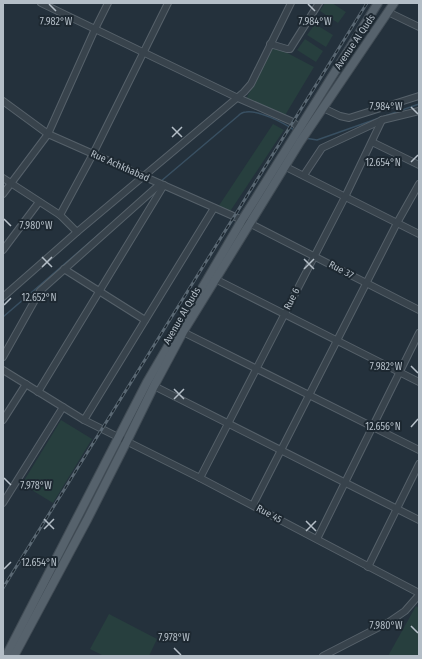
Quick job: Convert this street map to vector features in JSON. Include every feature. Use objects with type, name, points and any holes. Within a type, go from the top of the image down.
[{"type":"main road","name":"Avenue Al Quds","points":[[14,656],[127,441],[154,386],[215,279],[245,222],[284,166],[301,130],[378,3]]},
{"type":"main road","name":"Avenue Al Quds","points":[[301,130],[323,108],[394,3]]},
{"type":"main road","name":"Avenue Al Quds","points":[[6,656],[147,382],[178,327],[296,140]]},
{"type":"street","points":[[3,194],[48,134],[108,3]]},
{"type":"street","points":[[60,215],[93,154],[168,3]]},
{"type":"street","points":[[3,297],[76,232],[244,92],[251,84],[291,3]]},
{"type":"street","points":[[270,44],[290,49],[319,3]]},
{"type":"street","points":[[45,4],[238,98],[293,122],[301,130]]},
{"type":"street","points":[[388,12],[419,27]]},
{"type":"street","points":[[323,108],[340,116],[349,118],[419,96]]},
{"type":"street","name":"Rue Achkhabad","points":[[3,101],[48,134],[245,222]]},
{"type":"street","points":[[304,175],[322,148],[382,120],[419,111]]},
{"type":"street","name":"Rue 6","points":[[200,478],[345,197],[382,120]]},
{"type":"street","points":[[372,142],[419,165]]},
{"type":"street","points":[[284,166],[419,234]]},
{"type":"street","points":[[3,178],[60,215],[76,232]]},
{"type":"street","points":[[253,505],[397,223],[419,184]]},
{"type":"street","points":[[3,357],[40,291],[162,185]]},
{"type":"street","points":[[38,392],[162,185]]},
{"type":"street","points":[[3,250],[39,202]]},
{"type":"street","points":[[84,420],[214,208]]},
{"type":"street","name":"Rue 37","points":[[245,222],[419,310]]},
{"type":"street","points":[[64,270],[145,320]]},
{"type":"street","points":[[215,279],[419,382]]},
{"type":"street","points":[[184,332],[419,450]]},
{"type":"street","points":[[317,539],[419,332]]},
{"type":"street","name":"Rue 45","points":[[3,370],[84,420],[253,505],[419,594]]},
{"type":"street","points":[[3,420],[26,384]]},
{"type":"street","points":[[154,386],[419,520]]},
{"type":"street","points":[[3,503],[63,407]]},
{"type":"street","points":[[368,566],[419,464]]},
{"type":"street","points":[[323,656],[389,622],[405,611],[419,594]]},
{"type":"green space","points":[[325,3],[332,3],[346,12],[338,23],[320,11]]},
{"type":"green space","points":[[315,24],[333,35],[326,47],[307,35]]},
{"type":"green space","points":[[305,39],[323,51],[316,62],[297,50]]},
{"type":"green space","points":[[274,46],[314,67],[284,117],[246,99]]},
{"type":"green space","points":[[273,124],[284,130],[229,213],[218,207]]},
{"type":"green space","points":[[61,420],[92,439],[53,503],[22,484]]},
{"type":"green space","points":[[416,606],[419,608],[419,656],[388,656]]},
{"type":"green space","points":[[109,614],[157,639],[149,656],[104,656],[90,649]]},
{"type":"waterway","points":[[305,138],[317,140],[419,104]]},
{"type":"waterway","points":[[160,182],[239,115],[245,112],[264,115],[294,130]]},
{"type":"waterway","points":[[3,317],[111,224]]},
{"type":"railway","points":[[3,588],[367,3]]}]
